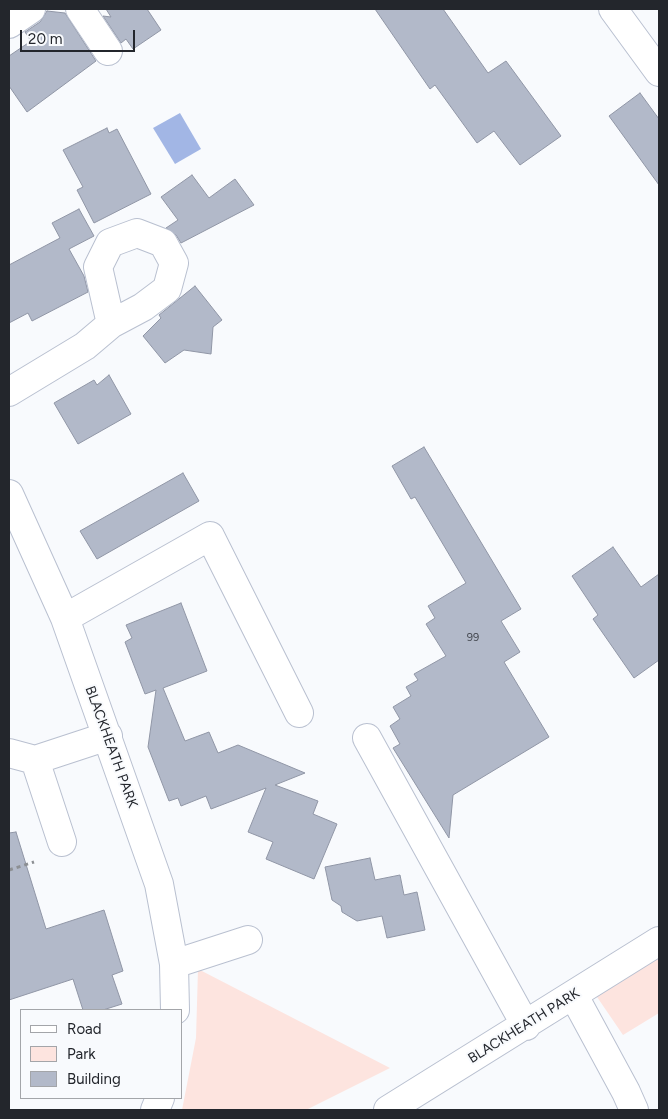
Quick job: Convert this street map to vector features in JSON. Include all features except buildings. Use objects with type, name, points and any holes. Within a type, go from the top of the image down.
[{"type":"street","points":[[9,24],[31,9]]},
{"type":"street","points":[[80,9],[108,51]]},
{"type":"street","points":[[623,13],[659,72]]},
{"type":"street","points":[[9,392],[85,346],[111,324]]},
{"type":"street","name":"BLACKHEATH PARK","points":[[9,494],[64,618],[108,736],[159,884],[174,964],[175,1009]]},
{"type":"street","points":[[64,618],[210,536],[299,713]]},
{"type":"street","points":[[9,753],[35,760],[108,736]]},
{"type":"street","points":[[368,738],[526,1026]]},
{"type":"street","points":[[35,760],[62,842]]},
{"type":"street","points":[[174,964],[248,940]]},
{"type":"street","name":"BLACKHEATH PARK","points":[[388,1110],[526,1026],[659,941]]},
{"type":"street","points":[[574,996],[634,1110]]},
{"type":"green space","points":[[659,954],[659,1013],[623,1035],[595,994]]},
{"type":"green space","points":[[198,969],[390,1068],[306,1110],[182,1110],[196,1038]]},
{"type":"water","points":[[180,113],[201,149],[175,164],[153,128]]}]
